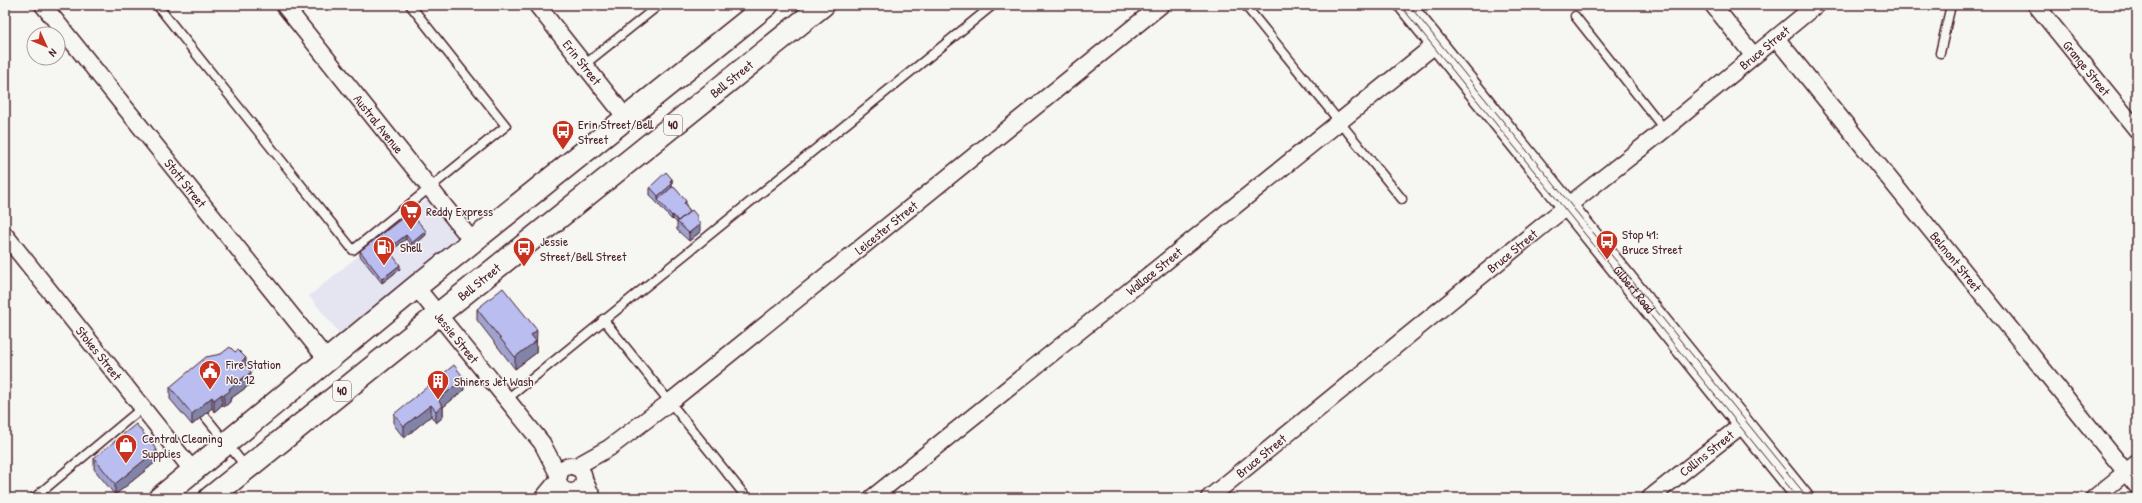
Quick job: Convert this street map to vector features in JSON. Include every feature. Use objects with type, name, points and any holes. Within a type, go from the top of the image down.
[{"type":"highway","name":"40","points":[[160,498],[416,287],[767,5]]},
{"type":"highway","name":"Bell Street","points":[[210,498],[823,5]]},
{"type":"street","name":"Stott Street","points":[[43,5],[328,361]]},
{"type":"street","name":"Austral Avenue","points":[[284,5],[473,242]]},
{"type":"street","name":"Erin Street","points":[[537,5],[627,119]]},
{"type":"street","name":"Leicester Street","points":[[544,498],[571,483],[609,448],[670,402],[1161,5]]},
{"type":"street","name":"Gilbert Road","points":[[1405,5],[1803,498]]},
{"type":"street","points":[[1712,5],[1753,55]]},
{"type":"street","name":"Bruce Street","points":[[1209,498],[1665,130],[1753,55],[1816,5]]},
{"type":"street","name":"Grange Street","points":[[2036,5],[2137,130]]},
{"type":"street","name":"Belmont Street","points":[[1776,38],[2131,468],[2137,486]]},
{"type":"street","name":"Wallace Street","points":[[872,498],[1436,44]]},
{"type":"street","name":"Stokes Street","points":[[5,235],[193,470]]},
{"type":"street","name":"Jessie Street","points":[[416,287],[542,443],[571,483],[593,498]]},
{"type":"street","name":"Collins Street","points":[[1650,498],[1743,424]]},
{"type":"street","points":[[2094,498],[2131,468]]},
{"type":"lane","points":[[157,5],[353,250],[506,126],[410,5]]},
{"type":"lane","points":[[584,65],[659,5]]},
{"type":"lane","points":[[507,399],[603,319],[992,5]]},
{"type":"lane","points":[[1246,5],[1402,199]]},
{"type":"lane","points":[[1940,53],[1951,5]]},
{"type":"lane","points":[[1575,16],[1665,130]]},
{"type":"lane","points":[[603,319],[747,498]]},
{"type":"lane","points":[[34,498],[142,408]]},
{"type":"lane","points":[[204,415],[247,468]]},
{"type":"shaded area","name":"Shell","points":[[428,199],[459,237],[340,334],[309,296]]},
{"type":"building","points":[[666,172],[672,179],[670,181],[672,184],[658,196],[650,187]]},
{"type":"building","points":[[672,187],[675,188],[686,201],[684,203],[690,211],[678,221],[658,200]]},
{"type":"building","points":[[692,210],[697,216],[697,220],[700,224],[689,233],[677,222]]},
{"type":"building","points":[[410,212],[426,231],[412,243],[406,235],[388,249],[400,265],[382,279],[360,251]]},
{"type":"building","points":[[503,288],[537,330],[531,335],[536,341],[515,357],[477,309]]},
{"type":"building","name":"Fire Station No. 12","points":[[230,347],[235,352],[238,350],[246,358],[242,361],[251,372],[229,389],[230,391],[224,395],[222,394],[214,400],[212,397],[192,414],[170,387],[206,357],[221,354]]},
{"type":"building","points":[[454,365],[464,378],[438,400],[443,406],[436,411],[431,405],[404,426],[394,414]]},
{"type":"building","name":"Central Cleaning Supplies","points":[[136,424],[157,450],[115,484],[94,458]]},
{"type":"tram line","points":[[1400,5],[1798,498]]},
{"type":"tram line","points":[[1409,5],[1808,498]]},
{"type":"place","name":"Erin Street/Bell Street","points":[[563,150]]},
{"type":"place","name":"Reddy Express","points":[[411,230]]},
{"type":"place","name":"Stop 41: Bruce Street","points":[[1607,260]]},
{"type":"place","name":"Shell","points":[[384,266]]},
{"type":"place","name":"Jessie Street/Bell Street","points":[[524,268]]},
{"type":"place","name":"Fire Station No. 12","points":[[210,390]]},
{"type":"place","name":"Shiners Jet Wash","points":[[438,400]]},
{"type":"place","name":"Central Cleaning Supplies","points":[[126,464]]}]
